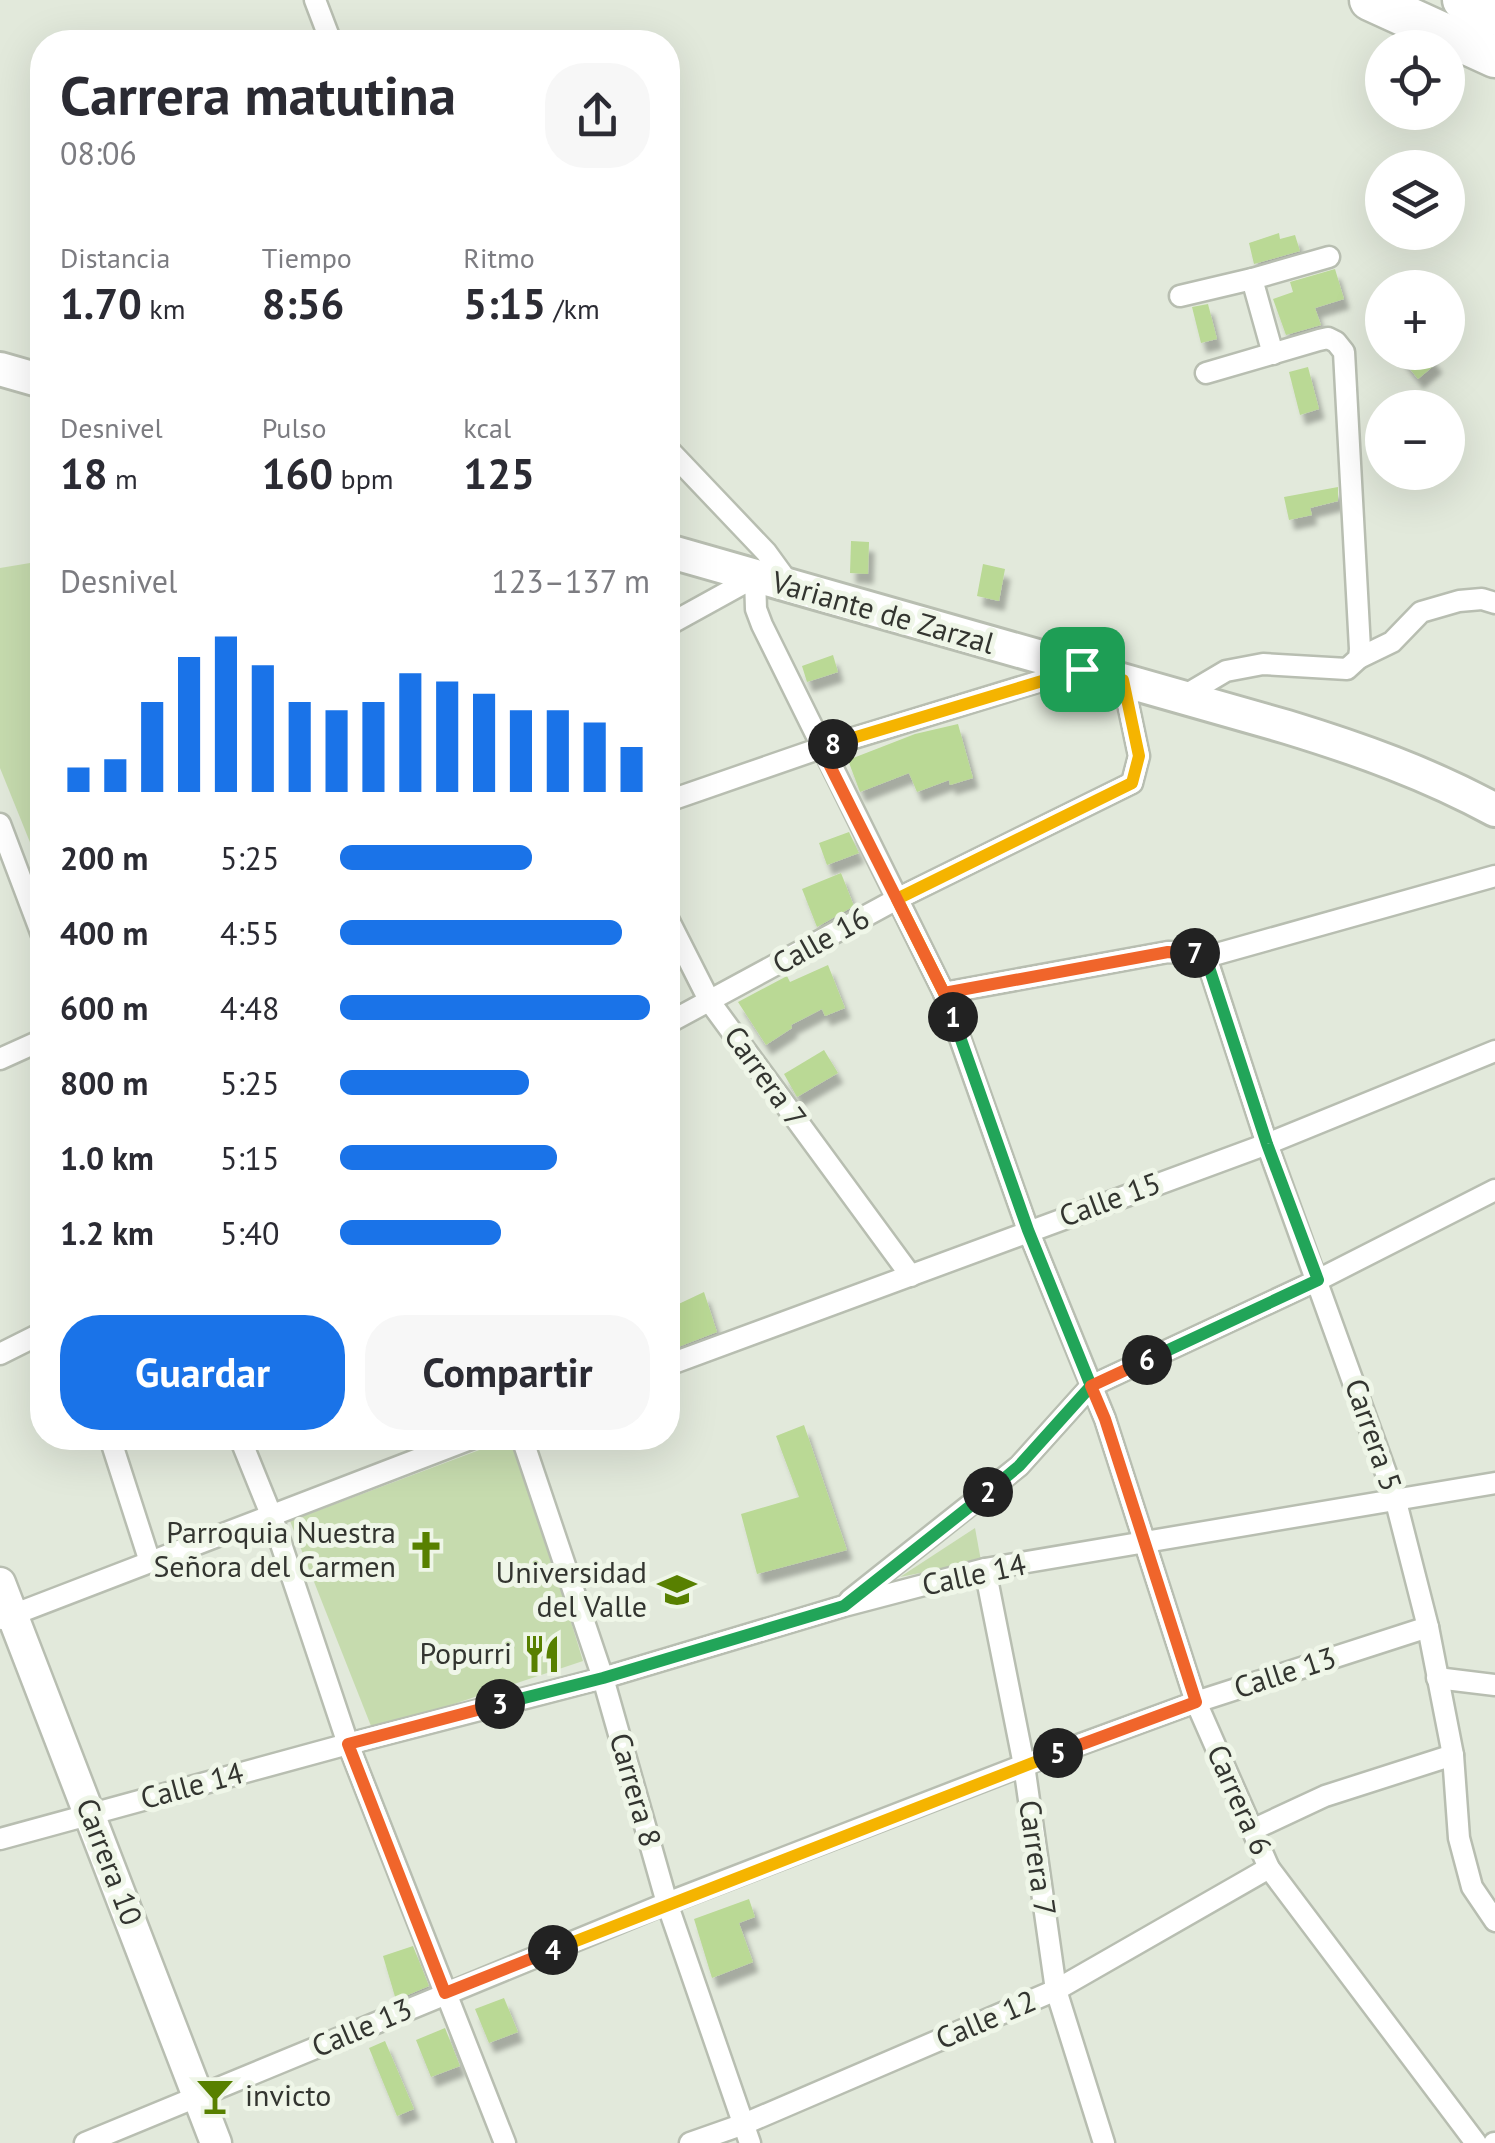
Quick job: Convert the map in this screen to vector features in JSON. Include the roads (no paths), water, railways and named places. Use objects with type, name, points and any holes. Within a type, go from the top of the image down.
[{"type":"highway","points":[[1370,0],[1495,57]]},
{"type":"highway","points":[[1463,0],[1495,15]]},
{"type":"main road","points":[[0,369],[30,378]]},
{"type":"main road","name":"Variante de Zarzal","points":[[680,555],[1366,752],[1495,810]]},
{"type":"street","points":[[315,0],[326,30]]},
{"type":"street","points":[[1180,296],[1329,257]]},
{"type":"street","points":[[1252,279],[1274,354]]},
{"type":"street","points":[[1206,373],[1328,338],[1344,352],[1359,658]]},
{"type":"street","points":[[680,462],[766,552],[791,587]]},
{"type":"street","points":[[680,618],[756,577]]},
{"type":"street","name":"Carrera 6","points":[[756,577],[756,609],[762,625],[944,993],[1028,1230],[1105,1419],[1196,1702],[1268,1868],[1476,2143]]},
{"type":"street","points":[[1182,697],[1226,671],[1263,664],[1347,669],[1359,658],[1392,642],[1421,612],[1460,601],[1482,599],[1495,603]]},
{"type":"street","points":[[680,797],[821,748],[1082,669]]},
{"type":"street","name":"Calle 16","points":[[680,1017],[897,899],[1132,783],[1139,756],[1123,680]]},
{"type":"street","points":[[0,824],[30,897]]},
{"type":"street","points":[[944,993],[1168,952],[1206,958],[1495,876]]},
{"type":"street","name":"Carrera 7","points":[[680,943],[710,1002],[911,1276]]},
{"type":"street","name":"Carrera 5","points":[[1206,958],[1267,1144],[1396,1498],[1428,1626],[1453,1754],[1460,1838],[1472,1887],[1495,1921]]},
{"type":"street","points":[[0,1058],[30,1045]]},
{"type":"street","name":"Calle 15","points":[[680,1361],[1267,1144],[1495,1051]]},
{"type":"street","points":[[844,1606],[1019,1466],[1091,1386],[1318,1280],[1495,1190]]},
{"type":"street","points":[[0,1354],[30,1339]]},
{"type":"street","points":[[114,1450],[150,1562]]},
{"type":"street","points":[[245,1450],[272,1517],[348,1744],[505,2143]]},
{"type":"street","points":[[7,1617],[442,1450]]},
{"type":"street","name":"Carrera 8","points":[[526,1450],[603,1678],[667,1904],[747,2133]]},
{"type":"street","name":"Calle 14","points":[[0,1839],[603,1678],[844,1606],[985,1569],[1495,1482]]},
{"type":"street","name":"Carrera 7","points":[[985,1569],[1024,1765],[1056,1990],[1104,2143]]},
{"type":"street","name":"Carrera 10","points":[[0,1583],[7,1617],[91,1814],[216,2143]]},
{"type":"street","name":"Calle 13","points":[[84,2143],[445,1993],[1024,1765],[1196,1702],[1428,1626]]},
{"type":"street","points":[[1437,1678],[1495,1685]]},
{"type":"street","points":[[1252,1830],[1325,1796],[1453,1754]]},
{"type":"street","name":"Calle 12","points":[[690,2143],[747,2133],[1056,1990],[1268,1868]]},
{"type":"place","name":"Parroquia Nuestra Señora del Carmen","points":[[426,1550]]},
{"type":"place","name":"Universidad del Valle","points":[[677,1590]]},
{"type":"place","name":"Popurri","points":[[542,1654]]},
{"type":"place","name":"invicto","points":[[215,2096]]}]
